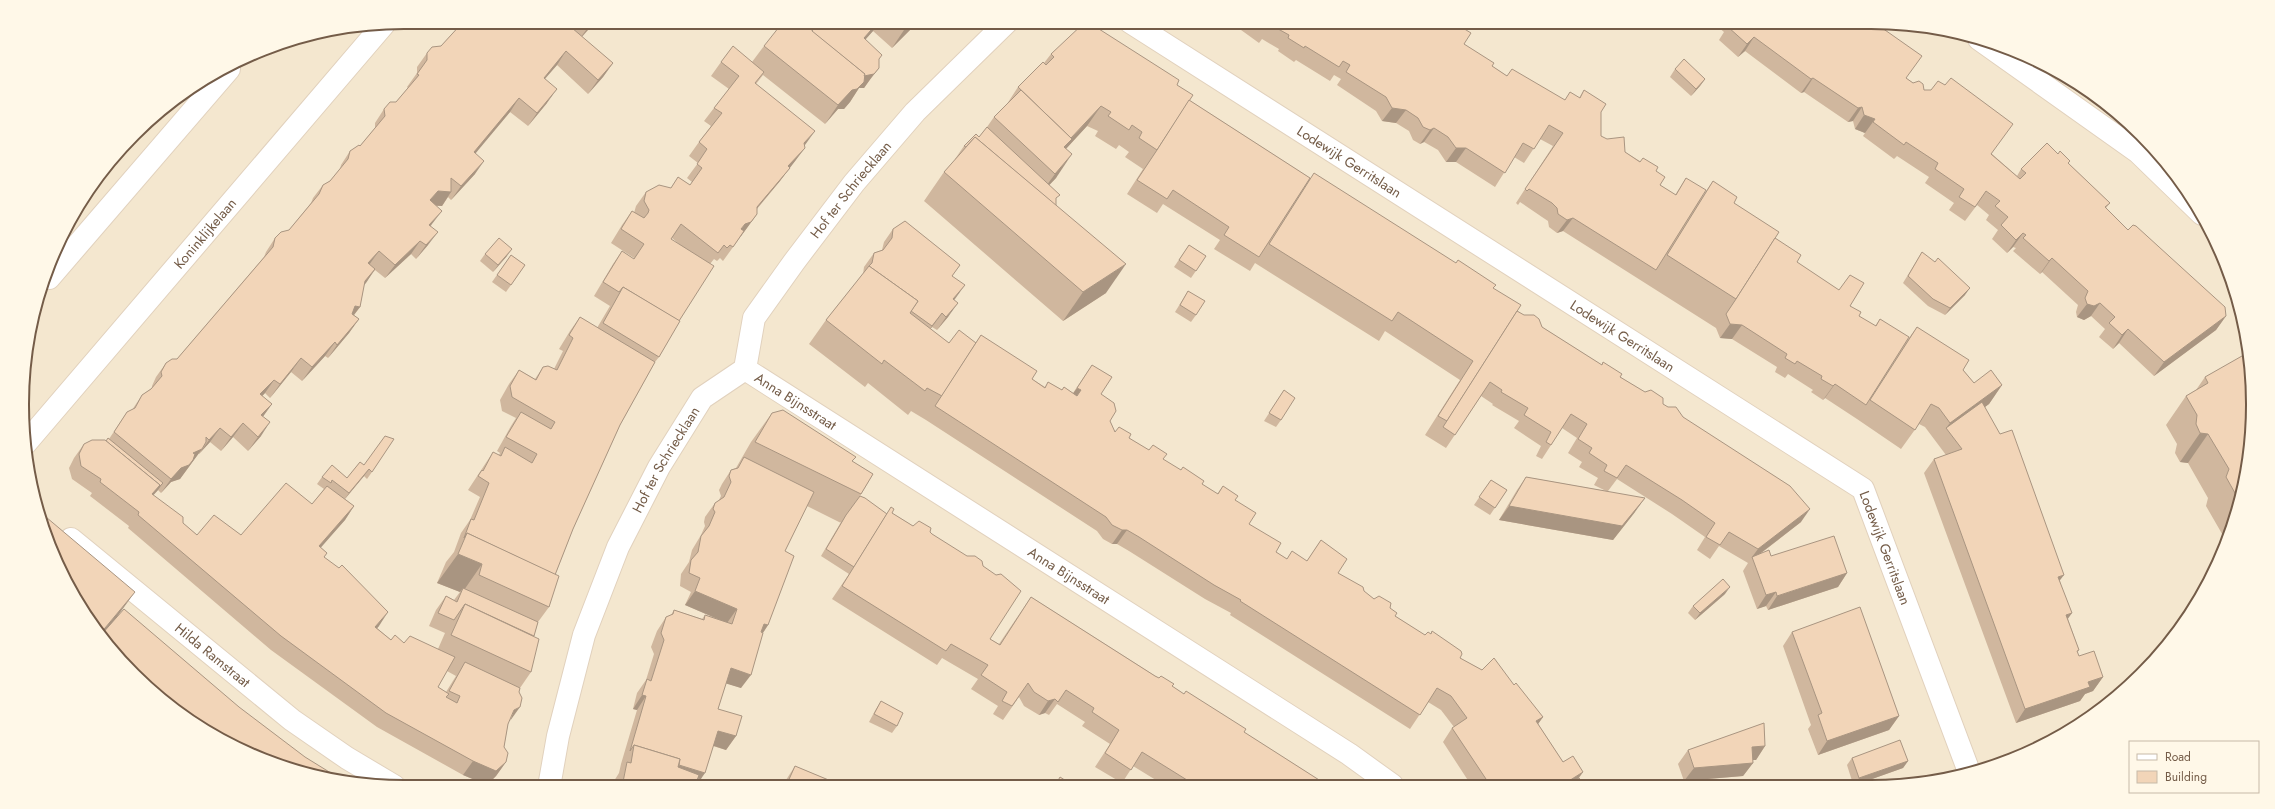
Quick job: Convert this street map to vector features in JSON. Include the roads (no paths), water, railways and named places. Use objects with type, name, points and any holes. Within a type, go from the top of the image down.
[{"type":"street","name":"Hof ter Schriecklaan","points":[[550,780],[558,736],[584,635],[618,547],[659,467],[702,398],[744,369],[754,318],[798,256],[854,183],[914,112],[1000,29]]},
{"type":"street","name":"Lodewijk Gerritslaan","points":[[1141,29],[1863,489],[1967,767]]},
{"type":"street","name":"Koninklijkelaan","points":[[31,437],[379,30]]},
{"type":"street","points":[[1996,51],[2138,152],[2182,195]]},
{"type":"street","points":[[54,271],[225,75]]},
{"type":"street","name":"Anna Bijnsstraat","points":[[744,369],[1349,754],[1385,780]]},
{"type":"street","name":"Hilda Ramstraat","points":[[58,528],[292,720],[347,758],[382,779]]}]
